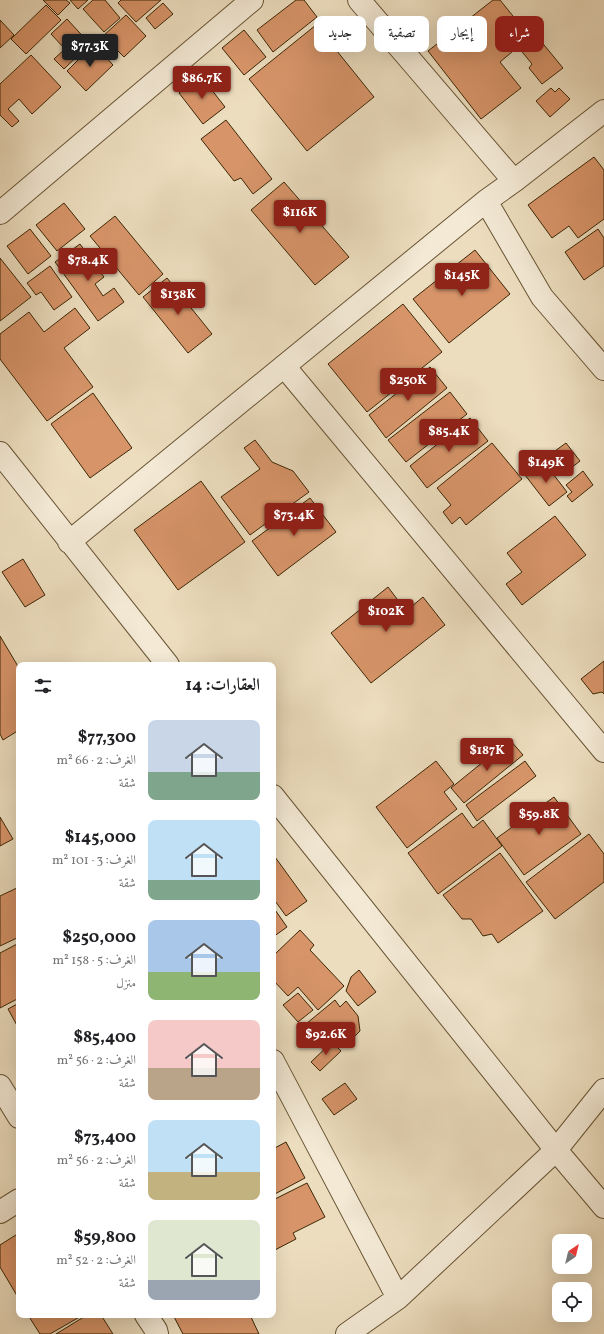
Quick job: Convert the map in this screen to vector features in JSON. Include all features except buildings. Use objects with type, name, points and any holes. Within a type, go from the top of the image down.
[{"type":"street","points":[[0,213],[252,0]]},
{"type":"street","points":[[359,0],[514,181]]},
{"type":"street","points":[[69,542],[486,201],[604,111]]},
{"type":"street","points":[[486,201],[542,297],[604,369]]},
{"type":"street","points":[[284,366],[604,750]]},
{"type":"street","points":[[0,453],[166,662]]},
{"type":"street","points":[[276,800],[556,1150],[604,1207]]},
{"type":"street","points":[[276,1067],[398,1298]]},
{"type":"street","points":[[0,1086],[16,1112]]},
{"type":"street","points":[[347,1334],[398,1298],[556,1150],[604,1090]]},
{"type":"street","points":[[0,1212],[16,1202]]},
{"type":"street","points":[[148,1318],[157,1334]]}]
